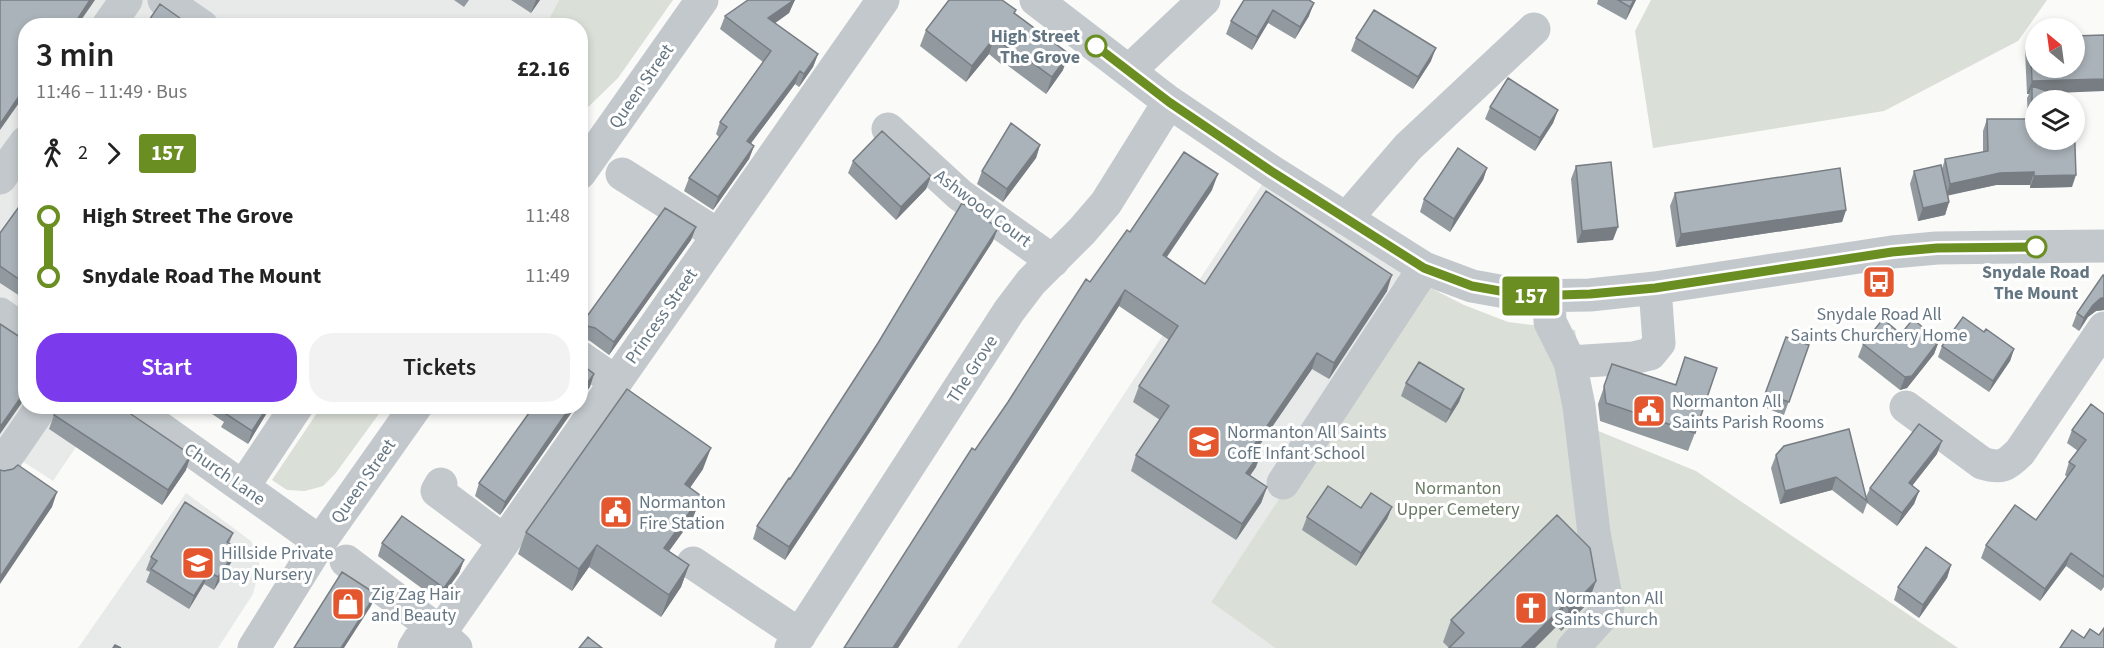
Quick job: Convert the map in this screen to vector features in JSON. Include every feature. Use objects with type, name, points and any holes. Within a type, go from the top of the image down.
[{"type":"street","points":[[114,18],[126,0]]},
{"type":"street","points":[[164,0],[190,18]]},
{"type":"street","name":"Queen Street","points":[[588,162],[702,0]]},
{"type":"street","name":"Princess Street","points":[[435,638],[883,0]]},
{"type":"street","points":[[1036,0],[1169,102],[1346,219],[1424,268],[1472,286],[1528,296],[1549,295],[1640,289],[1892,252],[1937,248],[2104,246]]},
{"type":"street","points":[[1129,71],[1204,0]]},
{"type":"street","points":[[1346,219],[1408,147],[1534,29]]},
{"type":"street","name":"The Grove","points":[[795,642],[1009,311],[1031,282],[1106,203],[1169,102]]},
{"type":"street","name":"Ashwood Court","points":[[888,129],[960,195],[1053,261]]},
{"type":"street","points":[[0,178],[18,153]]},
{"type":"street","points":[[622,174],[718,235]]},
{"type":"street","points":[[1283,483],[1424,268]]},
{"type":"street","points":[[1570,362],[1633,358],[1650,354],[1659,343],[1640,289]]},
{"type":"street","points":[[1549,295],[1550,322],[1570,362],[1579,406],[1594,533],[1608,607],[1573,648]]},
{"type":"street","points":[[0,314],[18,326]]},
{"type":"street","points":[[1906,406],[1982,463],[1995,467],[2008,464],[2020,452],[2104,328]]},
{"type":"street","points":[[588,363],[616,382]]},
{"type":"street","points":[[0,467],[36,414]]},
{"type":"street","name":"Church Lane","points":[[140,414],[320,542]]},
{"type":"street","points":[[243,487],[292,414]]},
{"type":"street","name":"Queen Street","points":[[254,648],[320,542],[410,414]]},
{"type":"street","points":[[441,484],[437,491],[504,541]]},
{"type":"street","points":[[346,561],[435,638]]},
{"type":"street","points":[[693,563],[795,642]]},
{"type":"shaded area","points":[[0,0],[559,0],[550,18],[18,18],[18,414],[98,414],[53,481],[10,453],[0,467]]},
{"type":"shaded area","name":"Normanton All Saints CofE Infant School","points":[[1263,183],[1421,283],[1211,602],[1275,648],[957,648]]},
{"type":"shaded area","name":"Hillside Private Day Nursery","points":[[186,493],[251,541],[259,556],[259,571],[253,594],[218,648],[78,648]]},
{"type":"green space","points":[[559,0],[673,0],[618,78],[588,107],[588,18],[550,18]]},
{"type":"green space","points":[[1651,0],[2047,0],[2034,18],[2025,18],[2025,31],[2018,41],[1884,111],[1653,148],[1635,31]]},
{"type":"green space","name":"Normanton Upper Cemetery","points":[[1421,283],[1464,305],[1508,322],[1575,330],[1591,428],[1696,471],[1958,648],[1275,648],[1211,602]]},
{"type":"green space","points":[[316,414],[379,414],[335,474],[323,486],[305,491],[287,490],[272,480]]},
{"type":"building","points":[[0,0],[90,0],[78,18],[18,18],[18,98],[0,124]]},
{"type":"building","points":[[748,0],[794,0],[768,18],[818,54],[804,74],[800,71],[747,141],[754,146],[718,197],[689,178],[727,127],[720,122],[771,51],[725,16]]},
{"type":"building","points":[[949,0],[1002,0],[1016,10],[1014,13],[1069,54],[1052,77],[994,38],[972,66],[926,30]]},
{"type":"building","points":[[1244,0],[1309,0],[1314,3],[1300,27],[1273,10],[1257,37],[1231,21]]},
{"type":"building","points":[[1618,0],[1634,0],[1630,7]]},
{"type":"building","points":[[160,4],[180,18],[150,18]]},
{"type":"building","points":[[1374,10],[1436,48],[1418,77],[1356,38]]},
{"type":"building","points":[[2104,35],[2104,79],[2032,81],[2032,78],[2085,78],[2085,36]]},
{"type":"building","points":[[1508,78],[1558,110],[1540,138],[1490,107]]},
{"type":"building","points":[[2032,86],[2043,90],[2032,90]]},
{"type":"building","points":[[1987,119],[2025,119],[2025,150],[2075,150],[2076,175],[2034,176],[2034,172],[2000,173],[1950,184],[1945,159],[1988,151]]},
{"type":"building","points":[[1011,123],[1040,145],[1007,189],[982,171]]},
{"type":"building","points":[[882,131],[931,176],[901,207],[853,161]]},
{"type":"building","points":[[1458,148],[1487,168],[1454,219],[1424,199]]},
{"type":"building","points":[[1184,152],[1218,174],[1163,255],[1205,284],[1266,191],[1392,275],[1334,363],[1317,353],[1254,445],[1262,451],[1246,473],[1267,487],[1242,524],[1136,455],[1169,406],[1139,386],[1178,326],[1125,290],[893,648],[844,648],[972,448],[975,450],[1008,402],[1086,279],[1090,282],[1127,230],[1130,232]]},
{"type":"building","points":[[1611,162],[1618,227],[1582,231],[1576,166]]},
{"type":"building","points":[[1941,165],[1949,202],[1923,208],[1914,171]]},
{"type":"building","points":[[1840,168],[1846,210],[1681,234],[1675,193]]},
{"type":"building","points":[[962,203],[998,228],[789,547],[757,526],[878,343]]},
{"type":"building","points":[[18,208],[18,278],[0,266],[0,233]]},
{"type":"building","points":[[665,208],[696,227],[614,342],[595,328],[588,326],[588,315]]},
{"type":"building","points":[[2103,275],[2104,298],[2093,305],[2084,318],[2077,313]]},
{"type":"building","points":[[1963,317],[1984,332],[1986,329],[2014,349],[1993,381],[1942,346]]},
{"type":"building","points":[[1883,319],[1901,334],[1913,319],[1939,341],[1912,376],[1905,377],[1863,344]]},
{"type":"building","points":[[0,324],[18,336],[18,401],[0,427]]},
{"type":"building","points":[[1786,337],[1809,345],[1789,402],[1765,394]]},
{"type":"building","points":[[1685,357],[1717,368],[1695,433],[1606,403],[1604,386],[1612,364],[1676,385]]},
{"type":"building","points":[[1419,362],[1464,389],[1451,410],[1406,383]]},
{"type":"building","points":[[588,369],[594,374],[588,382]]},
{"type":"building","name":"Normanton Fire Station","points":[[627,389],[711,448],[685,484],[701,496],[664,548],[689,565],[669,595],[597,545],[579,569],[526,532]]},
{"type":"building","points":[[2091,404],[2104,414],[2104,577],[2071,553],[2045,589],[1986,545],[2015,505],[2036,520],[2075,466],[2069,462],[2086,440],[2072,430]]},
{"type":"building","points":[[131,414],[191,455],[168,490],[54,415]]},
{"type":"building","points":[[226,414],[263,414],[252,431]]},
{"type":"building","points":[[528,414],[566,414],[505,502],[479,483]]},
{"type":"building","points":[[1919,424],[1942,441],[1909,483],[1919,491],[1902,513],[1870,488]]},
{"type":"building","points":[[1849,429],[1867,501],[1836,477],[1785,491],[1776,455],[1784,446]]},
{"type":"building","points":[[18,465],[57,492],[0,577],[0,470],[13,469]]},
{"type":"building","points":[[1328,486],[1361,508],[1371,493],[1392,507],[1361,553],[1307,517]]},
{"type":"building","points":[[185,502],[233,533],[227,542],[237,549],[218,577],[209,572],[194,596],[151,569],[157,561],[151,557]]},
{"type":"building","name":"Normanton All Saints Church","points":[[1557,515],[1590,548],[1596,581],[1569,609],[1565,604],[1521,648],[1449,648],[1464,633],[1451,620]]},
{"type":"building","points":[[402,516],[464,560],[444,588],[382,543]]},
{"type":"building","points":[[1926,547],[1951,565],[1923,605],[1898,587]]},
{"type":"building","points":[[342,572],[376,594],[341,648],[294,648]]},
{"type":"building","points":[[2104,628],[2104,648],[2060,648],[2072,630],[2084,638],[2090,629],[2099,635]]},
{"type":"building","points":[[588,637],[602,648],[579,648]]},
{"type":"bus line","name":"157","points":[[1096,46],[1169,102],[1271,171],[1424,268],[1472,286],[1528,296],[1590,294],[1655,288],[1892,252],[1937,248],[2036,247]]},
{"type":"place","name":"High Street The Grove","points":[[1096,46]]},
{"type":"place","name":"Snydale Road The Mount","points":[[2036,247]]},
{"type":"place","name":"Snydale Road All Saints Churchery Home","points":[[1879,282]]},
{"type":"place","name":"Normanton All Saints Parish Rooms","points":[[1649,411]]},
{"type":"place","name":"Normanton All Saints CofE Infant School","points":[[1204,442]]},
{"type":"place","name":"Normanton Fire Station","points":[[616,512]]},
{"type":"place","name":"Hillside Private Day Nursery","points":[[198,563]]},
{"type":"place","name":"Zig Zag Hair and Beauty","points":[[348,604]]},
{"type":"place","name":"Normanton All Saints Church","points":[[1531,608]]}]
